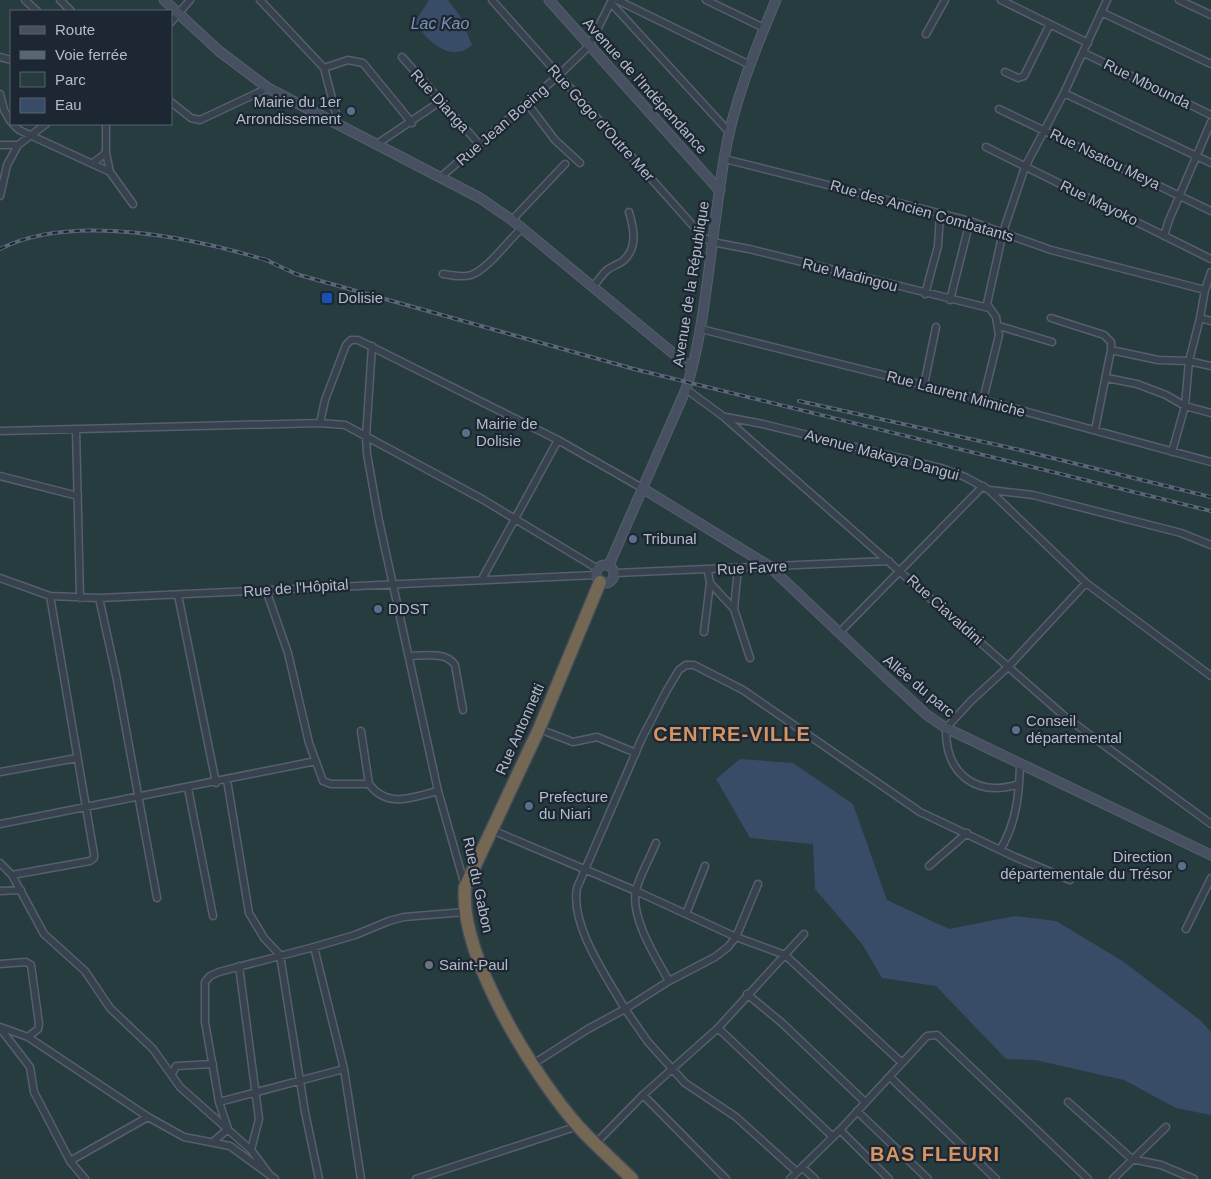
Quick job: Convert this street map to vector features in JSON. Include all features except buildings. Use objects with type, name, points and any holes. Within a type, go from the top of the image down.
[{"type":"highway","name":"Rue Antonnetti","points":[[465,887],[539,729],[598,575]]},
{"type":"highway","name":"Rue du Gabon","points":[[465,887],[465,912],[475,947],[504,1018],[533,1064],[578,1126],[632,1179]]},
{"type":"street","points":[[25,0],[36,10]]},
{"type":"street","points":[[60,0],[70,10]]},
{"type":"street","points":[[164,0],[219,51],[268,88],[442,176],[480,198],[512,220],[692,369]]},
{"type":"street","points":[[172,21],[190,0]]},
{"type":"street","points":[[260,0],[324,68],[338,125]]},
{"type":"street","name":"Rue Gogo d'Outre Mer","points":[[492,0],[704,238],[712,242]]},
{"type":"street","name":"Avenue de l'Indépendance","points":[[549,0],[720,191]]},
{"type":"street","points":[[706,0],[764,28]]},
{"type":"street","name":"Avenue de la République","points":[[612,569],[642,488],[686,389],[692,369],[701,329],[712,242],[730,133],[750,65],[776,0]]},
{"type":"street","points":[[926,34],[945,0]]},
{"type":"street","points":[[1001,0],[1088,42]]},
{"type":"street","points":[[983,400],[992,372],[999,326],[996,317],[989,308],[988,298],[1003,232],[1025,167],[1084,53],[1107,0]]},
{"type":"street","points":[[1180,0],[1211,15]]},
{"type":"street","points":[[613,1],[750,65]]},
{"type":"street","points":[[613,1],[730,133]]},
{"type":"street","name":"Rue Jean Boeing","points":[[442,176],[558,76],[589,46],[613,1]]},
{"type":"street","points":[[1101,12],[1211,64]]},
{"type":"street","points":[[1005,72],[1018,78],[1024,76],[1050,24]]},
{"type":"street","name":"Rue Mbounda","points":[[1084,53],[1211,115]]},
{"type":"street","name":"Rue Dianga","points":[[402,57],[479,144]]},
{"type":"street","points":[[324,68],[348,60],[363,63],[412,123]]},
{"type":"street","points":[[172,103],[191,118],[200,120],[268,88]]},
{"type":"street","points":[[1064,93],[1211,162]]},
{"type":"street","points":[[0,94],[2,111]]},
{"type":"street","points":[[377,144],[412,123],[441,102]]},
{"type":"street","points":[[527,103],[555,140],[580,163]]},
{"type":"street","name":"Rue Nsatou Meya","points":[[999,109],[1211,210]]},
{"type":"street","points":[[1164,236],[1211,122]]},
{"type":"street","points":[[14,125],[19,130],[110,172]]},
{"type":"street","points":[[0,196],[7,165],[18,145],[30,134],[44,125]]},
{"type":"street","points":[[106,125],[106,153],[110,172],[133,204]]},
{"type":"street","points":[[0,145],[18,145]]},
{"type":"street","name":"Rue Mayoko","points":[[986,147],[1211,259]]},
{"type":"street","points":[[94,163],[106,153]]},
{"type":"street","name":"Rue des Ancien Combatants","points":[[725,158],[970,221],[1068,255],[1204,290]]},
{"type":"street","points":[[512,220],[565,164]]},
{"type":"street","points":[[593,287],[606,271],[623,262],[629,253],[634,241],[635,230],[629,212]]},
{"type":"street","points":[[926,294],[938,246],[940,214]]},
{"type":"street","points":[[950,300],[970,221]]},
{"type":"street","points":[[443,274],[472,275],[485,266],[521,229]]},
{"type":"street","name":"Rue Madingou","points":[[712,242],[749,249],[950,300],[989,308]]},
{"type":"street","points":[[1172,452],[1185,406],[1189,361],[1200,318],[1204,290],[1211,272]]},
{"type":"street","points":[[1051,318],[1109,338],[1111,350],[1107,378],[1095,430]]},
{"type":"street","points":[[1200,318],[1211,321]]},
{"type":"street","points":[[999,326],[1052,342]]},
{"type":"street","points":[[924,385],[936,327]]},
{"type":"street","name":"Rue Laurent Mimiche","points":[[701,329],[983,400],[1211,462]]},
{"type":"street","points":[[320,423],[325,400],[346,345],[351,340],[358,340],[558,440],[642,488]]},
{"type":"street","name":"Rue du Gabon","points":[[372,346],[366,437],[379,521],[438,791],[465,887]]},
{"type":"street","points":[[1111,350],[1158,360],[1189,361],[1211,366]]},
{"type":"street","points":[[1107,378],[1138,384],[1166,395],[1185,406],[1211,413]]},
{"type":"street","name":"Rue Ciavaldini","points":[[686,389],[724,417],[1063,714],[1211,824]]},
{"type":"street","name":"Avenue Makaya Dangui","points":[[724,417],[763,424],[941,468],[986,488],[1041,497],[1181,533],[1211,545]]},
{"type":"street","points":[[0,431],[320,423],[345,425],[516,519],[608,583],[612,581],[612,569],[603,565],[598,575]]},
{"type":"street","points":[[76,429],[80,598]]},
{"type":"street","points":[[482,579],[558,440]]},
{"type":"street","points":[[0,476],[78,496]]},
{"type":"street","name":"Allée du parc","points":[[642,488],[769,566],[927,715],[946,728],[1020,766],[1211,855]]},
{"type":"street","points":[[839,633],[900,570],[986,488],[1086,583],[1211,676]]},
{"type":"street","name":"Rue Favre","points":[[612,569],[708,570],[889,561]]},
{"type":"street","points":[[738,568],[734,609],[750,658]]},
{"type":"street","points":[[704,632],[710,583],[708,570]]},
{"type":"street","name":"Rue de l'Hôpital","points":[[0,578],[50,596],[99,598],[598,575]]},
{"type":"street","points":[[710,583],[734,609]]},
{"type":"street","points":[[1019,784],[1007,788],[990,788],[962,776],[948,755],[946,728],[970,701],[1009,666],[1086,583]]},
{"type":"street","points":[[266,590],[288,653],[307,735],[316,762],[326,783],[370,784]]},
{"type":"street","points":[[178,595],[216,783]]},
{"type":"street","points":[[12,875],[90,861],[94,858],[87,806],[77,758],[50,596]]},
{"type":"street","points":[[99,598],[139,798],[156,898]]},
{"type":"street","points":[[410,656],[444,656],[451,659],[455,665],[464,710]]},
{"type":"street","points":[[797,1172],[736,1117],[692,1088],[648,1042],[625,1009],[590,947],[581,923],[575,898],[577,888],[636,753],[679,670],[686,665],[694,665],[743,690],[920,812],[1000,850],[1070,880]]},
{"type":"street","points":[[539,729],[573,742],[597,737],[636,753]]},
{"type":"street","points":[[361,731],[370,784],[377,795],[397,800],[438,791]]},
{"type":"street","points":[[0,772],[77,758]]},
{"type":"street","points":[[0,824],[316,762]]},
{"type":"street","points":[[1000,850],[1010,834],[1019,784],[1020,766]]},
{"type":"street","points":[[227,780],[249,913],[259,931],[280,955],[300,1081],[319,1179]]},
{"type":"street","points":[[188,788],[213,916]]},
{"type":"street","points":[[492,830],[636,891],[736,937],[786,955],[901,1062]]},
{"type":"street","points":[[929,866],[967,833]]},
{"type":"street","points":[[656,843],[636,891],[636,902],[644,932],[669,981]]},
{"type":"street","points":[[0,863],[12,875],[44,934],[75,961],[95,985],[110,1008],[153,1049],[180,1088],[251,1150],[269,1174]]},
{"type":"street","points":[[686,914],[704,866]]},
{"type":"street","points":[[1186,929],[1211,878]]},
{"type":"street","points":[[533,1064],[588,1028],[715,957],[736,937],[758,884]]},
{"type":"street","points":[[0,891],[21,890]]},
{"type":"street","points":[[228,1129],[219,1102],[214,1064],[205,1022],[205,982],[210,976],[239,966],[314,948],[355,935],[376,925],[404,917],[465,912]]},
{"type":"street","points":[[596,1143],[643,1095],[718,1028],[746,994],[786,955],[804,934]]},
{"type":"street","points":[[314,948],[344,1069],[361,1179]]},
{"type":"street","points":[[0,964],[26,962],[31,965],[40,1024],[38,1029],[28,1037]]},
{"type":"street","points":[[239,966],[259,1119],[251,1150]]},
{"type":"street","points":[[746,994],[782,1022],[865,1102]]},
{"type":"street","points":[[0,1027],[28,1037],[148,1117],[184,1138],[230,1146],[275,1179]]},
{"type":"street","points":[[0,1027],[30,1067],[34,1092],[70,1162],[85,1179]]},
{"type":"street","points":[[718,1028],[833,1137]]},
{"type":"street","points":[[790,1179],[840,1130],[927,1036],[937,1035],[1088,1179]]},
{"type":"street","points":[[172,1074],[176,1066],[214,1064]]},
{"type":"street","points":[[219,1102],[344,1069]]},
{"type":"street","points":[[890,1077],[996,1179]]},
{"type":"street","points":[[643,1095],[726,1179]]},
{"type":"street","points":[[1068,1102],[1132,1159],[1161,1165],[1194,1179]]},
{"type":"street","points":[[857,1111],[928,1179]]},
{"type":"street","points":[[70,1162],[148,1117]]},
{"type":"street","points":[[416,1179],[578,1126]]},
{"type":"street","points":[[1113,1179],[1166,1127]]},
{"type":"street","points":[[213,1142],[228,1129]]},
{"type":"street","points":[[840,1130],[889,1179]]},
{"type":"street","points":[[802,1167],[815,1179]]},
{"type":"green space","points":[[0,0],[1211,0],[1211,1179],[0,1179]]},
{"type":"water","name":"Lac Kao","points":[[429,0],[448,0],[460,16],[472,45],[456,52],[448,51],[440,48],[426,36],[415,22]]},
{"type":"water","points":[[740,759],[793,763],[853,804],[887,900],[949,929],[1015,916],[1056,921],[1124,962],[1200,1020],[1211,1032],[1211,1115],[1176,1108],[1124,1080],[1035,1060],[1006,1059],[936,986],[882,978],[862,944],[815,889],[813,844],[750,838],[716,779]]},
{"type":"railway","points":[[0,249],[29,238],[62,232],[97,230],[134,232],[170,237],[206,244],[269,261]]},
{"type":"railway","points":[[264,259],[296,274],[634,369],[1211,511]]},
{"type":"railway","points":[[799,401],[1020,450],[1211,497]]},
{"type":"place","name":"Mairie du 1er Arrondissement","points":[[351,111]]},
{"type":"place","name":"Dolisie","points":[[327,298]]},
{"type":"place","name":"Mairie de Dolisie","points":[[466,433]]},
{"type":"place","name":"Tribunal","points":[[633,539]]},
{"type":"place","name":"DDST","points":[[378,609]]},
{"type":"place","name":"Conseil départemental","points":[[1016,730]]},
{"type":"place","name":"Prefecture du Niari","points":[[529,806]]},
{"type":"place","name":"Direction départementale du Trésor","points":[[1182,866]]},
{"type":"place","name":"Saint-Paul","points":[[429,965]]},
{"type":"district","name":"CENTRE-VILLE","points":[[732,734]]},
{"type":"district","name":"BAS FLEURI","points":[[935,1154]]}]
